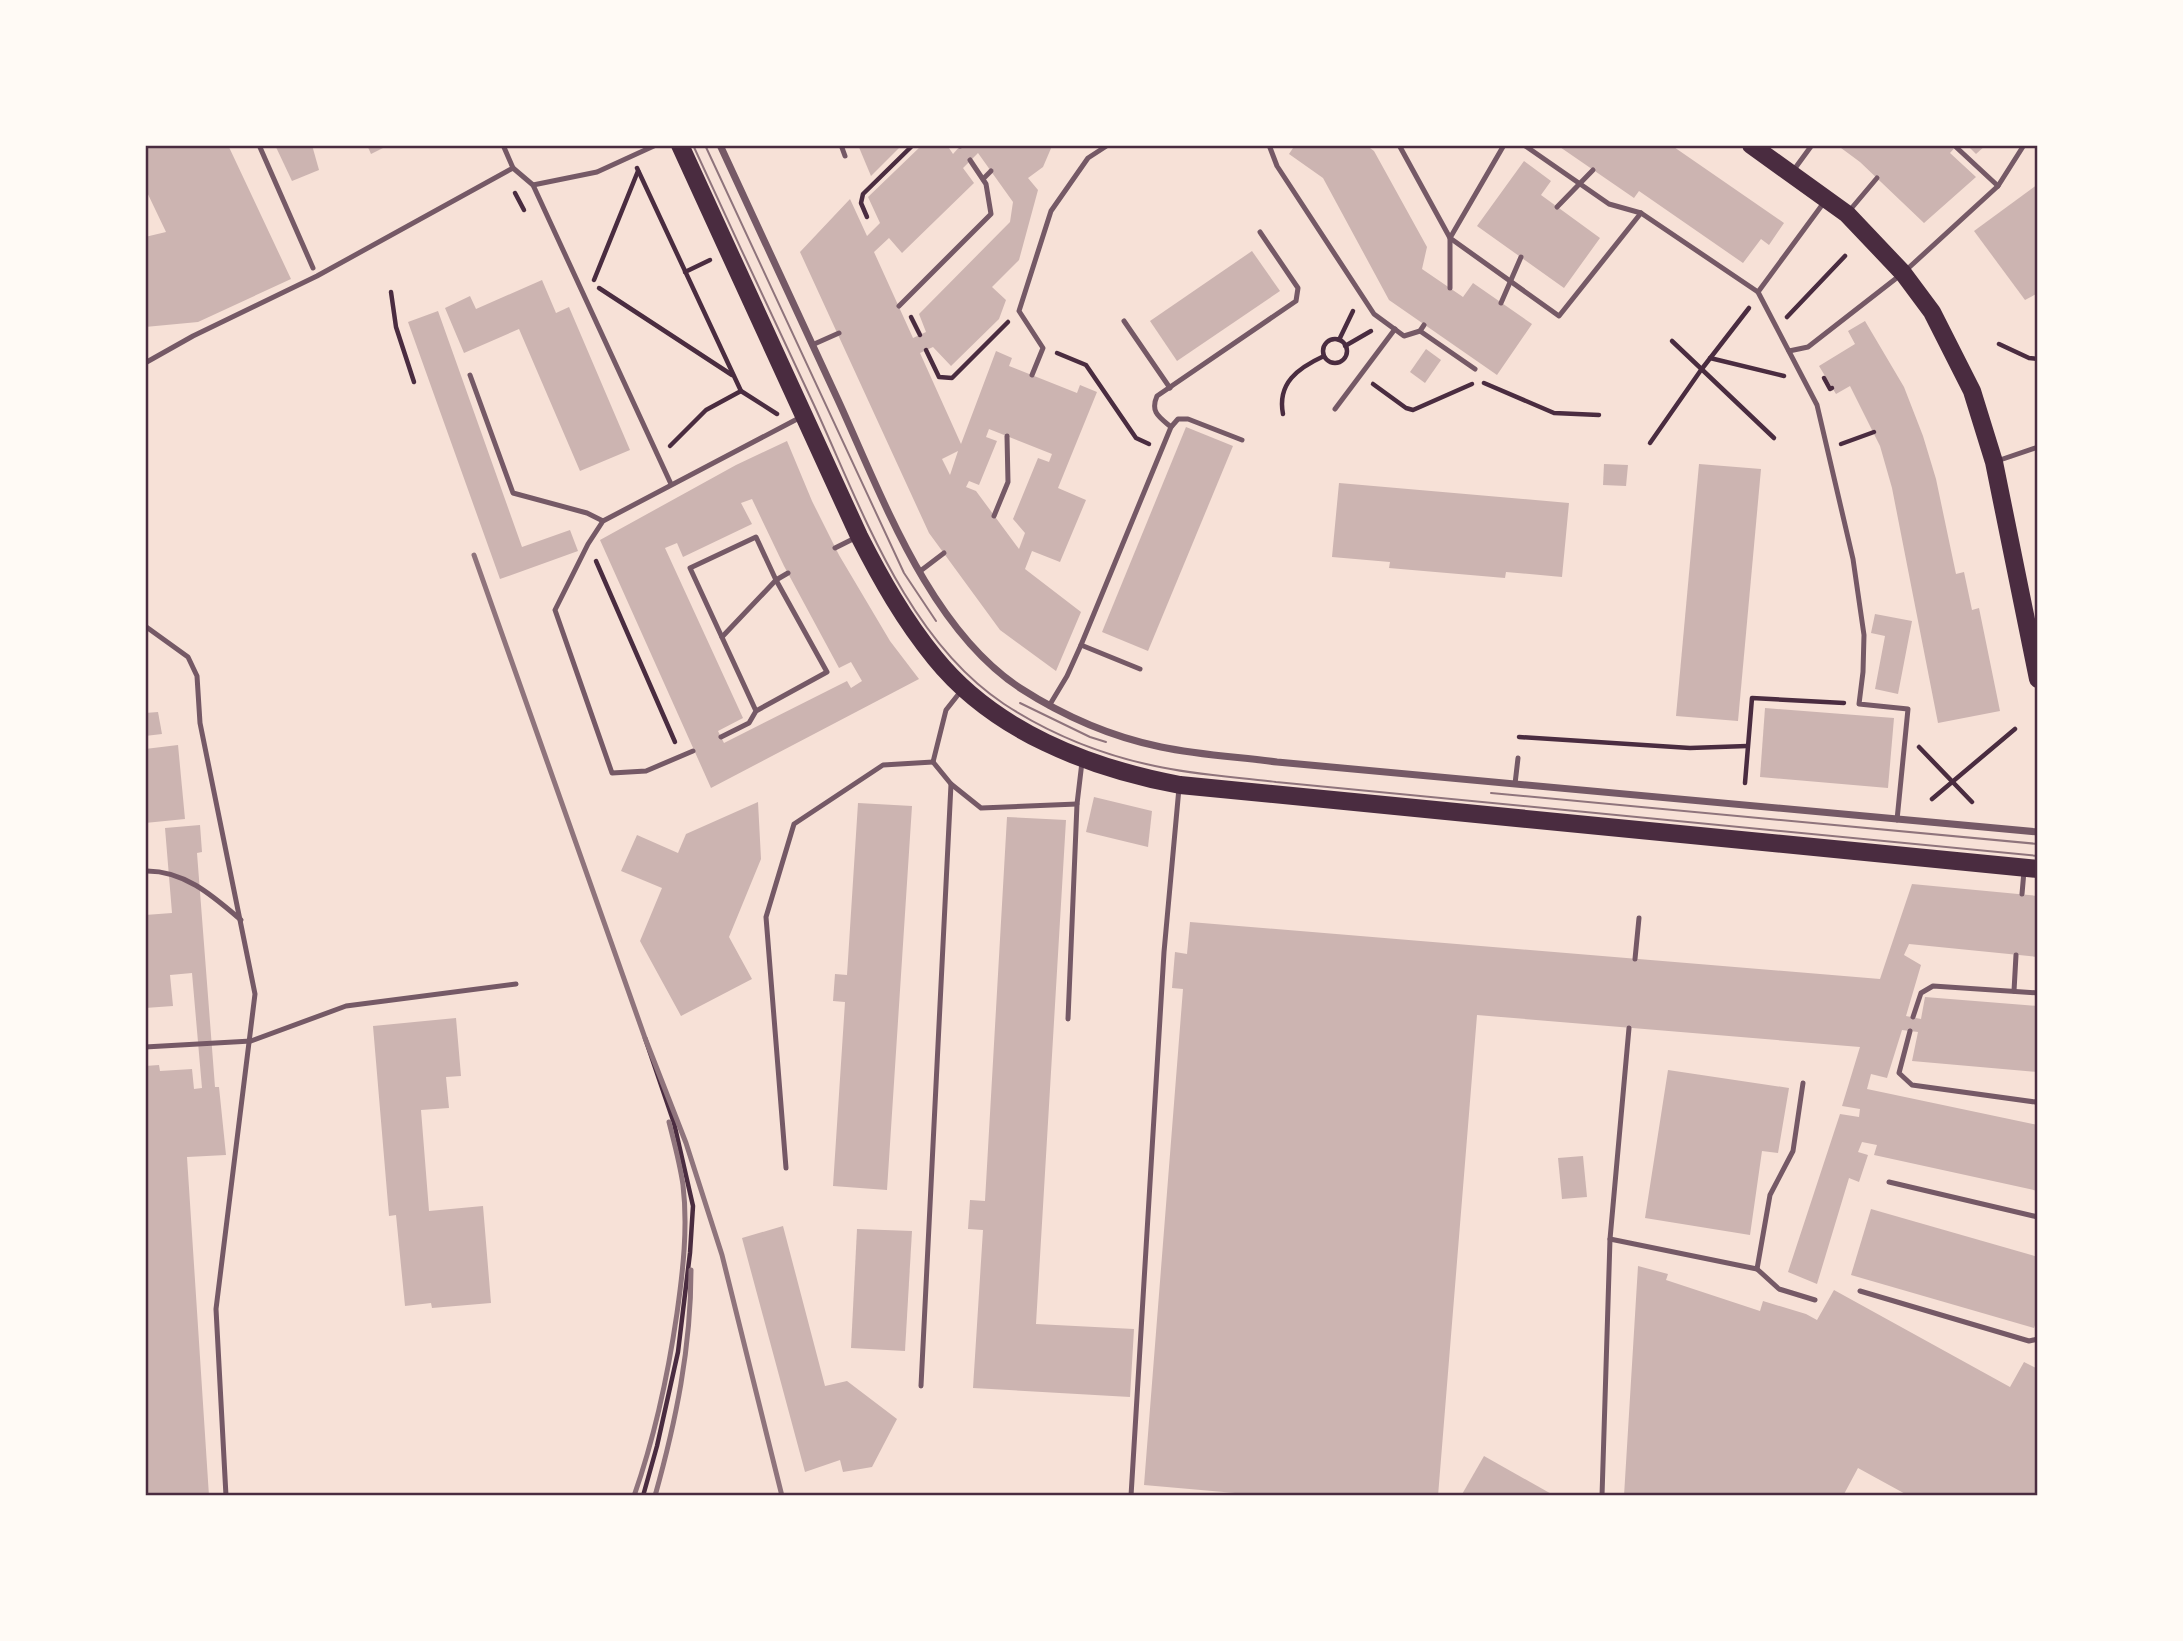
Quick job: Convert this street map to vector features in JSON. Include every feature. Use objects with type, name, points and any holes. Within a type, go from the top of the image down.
[{"type":"main road","points":[[680,145],[884,586],[936,660],[964,688],[997,714],[1032,736],[1083,759],[1152,780],[1180,785],[2031,868]]},
{"type":"main road","points":[[1751,145],[1847,214],[1903,273],[1932,312],[1972,391],[1994,462],[2038,679]]},
{"type":"street","points":[[720,145],[919,572],[962,634],[987,661],[1018,687],[1049,705],[1094,726],[1161,747],[1277,762],[2038,832]]},
{"type":"lane","points":[[259,145],[313,268]]},
{"type":"lane","points":[[503,145],[513,168],[533,185],[671,484]]},
{"type":"lane","points":[[533,185],[597,172],[656,145]]},
{"type":"lane","points":[[841,145],[845,156]]},
{"type":"lane","points":[[1032,375],[1043,348],[1019,311],[1051,211],[1088,158],[1108,145]]},
{"type":"lane","points":[[1269,145],[1277,166],[1374,314],[1404,335],[1422,328],[1464,357],[1475,369]]},
{"type":"lane","points":[[1399,145],[1450,238],[1559,316],[1641,214]]},
{"type":"lane","points":[[1450,288],[1450,238],[1504,145]]},
{"type":"lane","points":[[1524,145],[1609,204],[1641,214],[1758,292],[1817,405],[1828,449],[1853,559],[1864,635],[1859,704],[1908,709],[1897,820]]},
{"type":"lane","points":[[1791,174],[1812,145]]},
{"type":"lane","points":[[1789,351],[1808,346],[1903,273],[1998,186],[2024,145]]},
{"type":"lane","points":[[1956,147],[1998,186]]},
{"type":"lane","points":[[899,306],[991,214],[986,184],[970,160]]},
{"type":"lane","points":[[145,363],[193,335],[317,276],[513,168]]},
{"type":"lane","points":[[1557,207],[1593,170]]},
{"type":"lane","points":[[983,179],[991,172]]},
{"type":"lane","points":[[1847,214],[1877,178]]},
{"type":"lane","points":[[1758,292],[1827,198]]},
{"type":"lane","points":[[1171,427],[1155,413],[1153,405],[1157,396],[1296,301],[1298,288],[1260,232]]},
{"type":"lane","points":[[1501,303],[1521,257]]},
{"type":"lane","points":[[1124,321],[1170,388]]},
{"type":"lane","points":[[1335,409],[1395,329]]},
{"type":"lane","points":[[812,345],[839,333]]},
{"type":"lane","points":[[470,375],[513,493],[587,513],[603,521]]},
{"type":"lane","points":[[693,751],[646,771],[612,773],[555,610],[588,544],[603,521],[804,416]]},
{"type":"lane","points":[[1049,705],[1082,645],[1171,427],[1178,419],[1188,419],[1242,440]]},
{"type":"lane","points":[[995,516],[1008,482],[1007,436]]},
{"type":"lane","points":[[1994,462],[2038,447]]},
{"type":"lane","points":[[835,548],[859,536]]},
{"type":"lane","points":[[721,737],[749,723],[756,711],[827,672],[776,580],[756,537],[690,568],[756,711]]},
{"type":"lane","points":[[919,572],[944,554]]},
{"type":"lane","points":[[722,637],[776,580],[788,573]]},
{"type":"lane","points":[[145,625],[188,657],[197,676],[200,723],[255,994],[216,1309],[226,1496]]},
{"type":"lane","points":[[1082,645],[1140,669]]},
{"type":"lane","points":[[933,762],[946,710],[964,688]]},
{"type":"lane","points":[[1515,784],[1518,758]]},
{"type":"lane","points":[[1068,1019],[1077,804],[1083,759]]},
{"type":"lane","points":[[933,762],[951,784],[981,808],[1077,804]]},
{"type":"lane","points":[[786,1168],[766,917],[794,824],[883,765],[933,762]]},
{"type":"lane","points":[[921,1386],[951,784]]},
{"type":"lane","points":[[1131,1496],[1164,952],[1176,804],[1180,785]]},
{"type":"lane","points":[[2022,894],[2031,868]]},
{"type":"lane","points":[[145,871],[158,871],[183,878],[210,894],[241,920]]},
{"type":"lane","points":[[1635,959],[1639,918]]},
{"type":"lane","points":[[2014,991],[2016,955]]},
{"type":"lane","points":[[145,1047],[251,1041],[346,1006],[516,984]]},
{"type":"lane","points":[[1913,1017],[1921,993],[1933,986],[2038,993]]},
{"type":"lane","points":[[1602,1496],[1610,1239],[1629,1028]]},
{"type":"lane","points":[[1910,1031],[1899,1073],[1912,1086],[2035,1102],[2038,1100]]},
{"type":"lane","points":[[1757,1269],[1770,1195],[1793,1152],[1803,1083]]},
{"type":"lane","points":[[1889,1182],[2038,1217]]},
{"type":"lane","points":[[1610,1239],[1757,1269],[1779,1289],[1815,1300]]},
{"type":"lane","points":[[1860,1290],[2029,1341],[2038,1339]]},
{"type":"path","points":[[867,217],[861,203],[863,194],[913,145]]},
{"type":"path","points":[[733,376],[592,284],[638,170],[733,376],[741,391],[759,402]]},
{"type":"path","points":[[512,189],[524,211]]},
{"type":"path","points":[[1793,311],[1845,256]]},
{"type":"path","points":[[685,272],[705,262]]},
{"type":"path","points":[[391,292],[396,327],[414,382]]},
{"type":"path","points":[[1339,340],[1361,294]]},
{"type":"path","points":[[1650,443],[1701,370],[1756,299]]},
{"type":"path","points":[[926,350],[939,377],[952,378],[1019,311]]},
{"type":"path","points":[[1345,346],[1386,322]]},
{"type":"path","points":[[1339,340],[1345,346],[1346,355],[1341,361],[1331,362],[1324,356],[1327,342],[1339,340]]},
{"type":"path","points":[[1671,341],[1774,438]]},
{"type":"path","points":[[1999,344],[2029,358],[2038,359]]},
{"type":"path","points":[[1043,348],[1086,365],[1136,439],[1162,449]]},
{"type":"path","points":[[1283,414],[1281,399],[1287,382],[1300,369],[1324,356]]},
{"type":"path","points":[[1710,358],[1805,382]]},
{"type":"path","points":[[1363,373],[1376,387],[1413,411],[1481,382],[1554,413],[1599,415]]},
{"type":"path","points":[[1824,378],[1832,388]]},
{"type":"path","points":[[673,443],[706,410],[741,391]]},
{"type":"path","points":[[1828,449],[1874,432]]},
{"type":"path","points":[[588,544],[681,756]]},
{"type":"path","points":[[1745,783],[1752,698],[1859,704]]},
{"type":"path","points":[[1932,799],[2015,729]]},
{"type":"path","points":[[1906,733],[1972,802]]},
{"type":"path","points":[[1519,737],[1690,748],[1747,746]]},
{"type":"path","points":[[643,1496],[678,1352],[691,1253],[693,1206],[674,1123],[645,1038]]},
{"type":"building","points":[[145,145],[228,145],[291,279],[198,322],[145,327],[145,237],[166,232],[145,188]]},
{"type":"building","points":[[275,145],[312,145],[319,170],[292,181]]},
{"type":"building","points":[[367,145],[389,145],[371,154]]},
{"type":"building","points":[[858,145],[902,145],[871,176]]},
{"type":"building","points":[[922,145],[947,145],[953,154],[961,145],[1052,146],[1043,167],[1028,178],[1038,190],[1019,260],[992,287],[1006,300],[999,319],[951,366],[933,347],[920,353],[961,444],[996,351],[1012,358],[1009,366],[1077,393],[1080,385],[1097,392],[1058,488],[1086,500],[1060,562],[1032,551],[1025,569],[1081,612],[1056,671],[1000,630],[929,533],[800,252],[850,199],[867,236],[880,223],[868,197]],"holes":[[[978,153],[1013,202],[1010,222],[919,314],[926,332],[913,338],[874,252],[889,238],[902,253],[974,183],[963,168]],[[989,429],[1052,454],[1049,462],[1038,458],[1013,519],[1025,533],[1019,549],[976,491],[966,487],[969,481],[979,485],[997,441],[986,437]],[[958,451],[950,475],[942,459]]]},
{"type":"building","points":[[1295,145],[1366,145],[1374,151],[1427,247],[1422,269],[1463,297],[1473,283],[1532,324],[1497,375],[1389,300],[1323,178],[1289,154]]},
{"type":"building","points":[[1557,145],[1671,145],[1784,223],[1769,245],[1761,239],[1743,263],[1639,191],[1634,198]]},
{"type":"building","points":[[1837,145],[1957,145],[1950,153],[1976,177],[1924,223],[1860,162]]},
{"type":"building","points":[[1967,145],[1986,145],[1976,154]]},
{"type":"building","points":[[1524,161],[1551,181],[1541,195],[1600,238],[1564,288],[1477,226]]},
{"type":"building","points":[[2038,184],[2038,293],[2025,300],[1974,231]]},
{"type":"building","points":[[1252,251],[1280,291],[1177,361],[1150,321]]},
{"type":"building","points":[[542,280],[556,313],[569,307],[630,450],[580,471],[519,329],[464,353],[445,308],[470,296],[476,309]]},
{"type":"building","points":[[438,311],[522,547],[570,530],[578,551],[500,579],[408,322]]},
{"type":"building","points":[[1865,321],[1904,387],[1923,436],[1936,479],[1956,574],[1964,572],[1972,610],[1979,608],[2000,711],[1938,723],[1892,488],[1880,446],[1850,386],[1836,394],[1819,366],[1855,344],[1848,331]]},
{"type":"building","points":[[1426,349],[1441,360],[1425,383],[1410,372]]},
{"type":"building","points":[[1186,427],[1233,446],[1148,651],[1102,632]]},
{"type":"building","points":[[787,441],[812,501],[839,555],[890,641],[919,679],[711,788],[600,540],[736,465]],"holes":[[[752,499],[784,566],[839,668],[851,662],[862,681],[851,688],[847,681],[724,743],[718,731],[743,718],[665,548],[677,543],[683,557],[752,524],[741,503]]]},
{"type":"building","points":[[1604,464],[1628,465],[1626,486],[1603,485]]},
{"type":"building","points":[[1699,464],[1761,469],[1738,721],[1676,716]]},
{"type":"building","points":[[1339,483],[1569,503],[1562,577],[1506,572],[1505,578],[1389,568],[1390,562],[1332,557]]},
{"type":"building","points":[[1875,614],[1912,621],[1898,694],[1875,689],[1885,636],[1871,633]]},
{"type":"building","points":[[1765,708],[1894,718],[1888,788],[1760,777]]},
{"type":"building","points":[[158,712],[162,734],[145,736],[145,713]]},
{"type":"building","points":[[178,745],[185,819],[145,823],[145,749]]},
{"type":"building","points":[[1094,797],[1152,811],[1148,847],[1086,832]]},
{"type":"building","points":[[758,802],[761,859],[729,937],[752,979],[681,1016],[640,941],[662,888],[621,871],[637,835],[678,853],[686,834]]},
{"type":"building","points":[[858,803],[912,806],[887,1190],[833,1186],[845,1002],[833,1001],[835,974],[847,975]]},
{"type":"building","points":[[1007,817],[1066,820],[1036,1324],[1134,1329],[1130,1397],[973,1388],[983,1230],[968,1229],[970,1200],[985,1201]]},
{"type":"building","points":[[200,825],[202,852],[197,853],[215,1087],[219,1087],[226,1155],[187,1157],[209,1496],[145,1496],[145,1066],[159,1065],[160,1071],[192,1069],[194,1089],[202,1088],[192,973],[170,975],[173,1006],[145,1008],[145,915],[172,913],[165,828]]},
{"type":"building","points":[[1912,884],[2038,896],[2038,957],[1909,944],[1904,955],[1921,965],[1906,1016],[1921,1019],[1925,997],[2038,1006],[2038,1072],[1912,1061],[1918,1032],[1902,1030],[1887,1078],[1871,1074],[1867,1089],[2038,1125],[2038,1191],[1874,1155],[1877,1145],[1862,1142],[1858,1152],[1868,1155],[1859,1182],[1849,1178],[1817,1284],[1788,1272],[1840,1114],[1859,1117],[1860,1109],[1842,1106],[1860,1047],[1477,1015],[1438,1496],[1269,1496],[1144,1485],[1183,989],[1172,988],[1175,952],[1187,954],[1190,922],[1880,979]]},
{"type":"building","points":[[456,1018],[461,1076],[446,1077],[449,1108],[421,1110],[429,1211],[483,1206],[491,1303],[432,1308],[431,1303],[405,1306],[396,1215],[389,1216],[373,1026]]},
{"type":"building","points":[[1668,1070],[1789,1088],[1778,1153],[1762,1151],[1750,1235],[1645,1218]]},
{"type":"building","points":[[1583,1156],[1587,1197],[1562,1199],[1558,1158]]},
{"type":"building","points":[[1871,1209],[2038,1257],[2038,1317],[2034,1328],[1851,1275]]},
{"type":"building","points":[[783,1226],[825,1386],[847,1381],[897,1419],[872,1467],[843,1472],[840,1460],[805,1472],[742,1238]]},
{"type":"building","points":[[857,1229],[912,1231],[905,1351],[851,1348]]},
{"type":"building","points":[[1638,1266],[1668,1274],[1666,1280],[1760,1311],[1763,1301],[1817,1320],[1834,1290],[2010,1387],[2024,1362],[2038,1369],[2038,1496],[1909,1496],[1858,1468],[1843,1496],[1624,1496]]},
{"type":"building","points":[[1484,1456],[1555,1496],[1461,1496]]},
{"type":"tram line","points":[[693,145],[869,527],[913,608],[940,644],[970,677],[1004,704],[1040,725],[1116,756],[1200,774],[2038,856]]},
{"type":"tram line","points":[[705,145],[904,573],[936,621]]},
{"type":"tram line","points":[[1020,703],[1106,742]]},
{"type":"tram line","points":[[1491,793],[2038,844]]},
{"type":"railway","points":[[474,555],[645,1038],[686,1143],[722,1255],[782,1496]]},
{"type":"railway","points":[[634,1496],[665,1382],[683,1265],[683,1185],[669,1122]]},
{"type":"railway","points":[[655,1496],[681,1384],[691,1270]]}]
